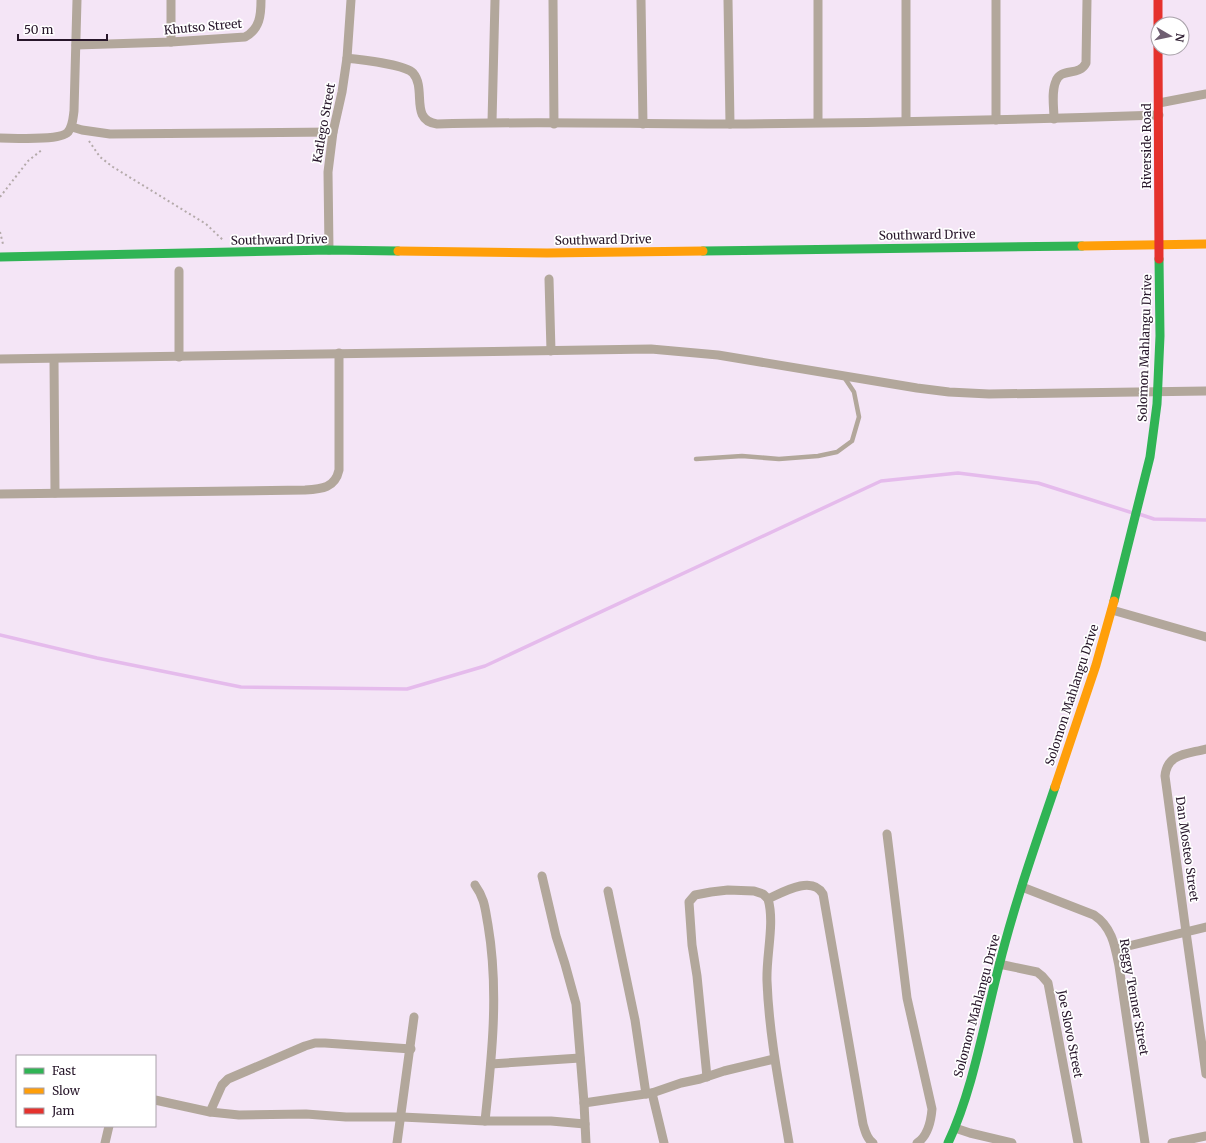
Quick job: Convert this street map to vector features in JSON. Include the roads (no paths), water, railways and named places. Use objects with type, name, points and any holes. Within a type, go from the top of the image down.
[{"type":"main road","name":"Riverside Road","points":[[1158,0],[1158,16]]},
{"type":"main road","name":"Riverside Road","points":[[1158,56],[1159,244]]},
{"type":"main road","name":"Solomon Mahlangu Drive","points":[[948,1143],[955,1128],[976,1062],[999,964],[1022,886],[1041,826],[1078,722],[1112,610],[1140,500],[1153,437],[1158,391],[1160,336],[1159,244]]},
{"type":"main road","name":"Southward Drive","points":[[0,257],[329,250],[547,253],[1206,244]]},
{"type":"street","points":[[0,138],[56,137],[68,132],[72,127],[74,111],[77,0]]},
{"type":"street","points":[[170,42],[171,0]]},
{"type":"street","name":"Khutso Street","points":[[76,45],[170,42],[245,37],[251,34],[256,28],[260,19],[261,0]]},
{"type":"street","name":"Katlego Street","points":[[329,250],[328,172],[333,132],[342,92],[347,58],[352,0]]},
{"type":"street","points":[[492,122],[495,0]]},
{"type":"street","points":[[553,0],[554,124]]},
{"type":"street","points":[[641,0],[643,124]]},
{"type":"street","points":[[728,0],[730,124]]},
{"type":"street","points":[[818,0],[818,122]]},
{"type":"street","points":[[906,0],[906,121]]},
{"type":"street","points":[[996,0],[996,120]]},
{"type":"street","points":[[1054,119],[1054,86],[1058,76],[1084,68],[1086,63],[1087,0]]},
{"type":"street","points":[[347,58],[398,66],[412,73],[416,80],[418,89],[421,114],[429,123],[492,122],[554,124],[730,124],[1054,119],[1159,115]]},
{"type":"street","points":[[1159,103],[1206,94]]},
{"type":"street","points":[[72,127],[84,131],[110,134],[333,132]]},
{"type":"street","points":[[179,271],[179,357]]},
{"type":"street","points":[[549,279],[551,351]]},
{"type":"street","points":[[0,359],[651,349],[718,355],[949,392],[1027,394],[1206,391]]},
{"type":"street","points":[[0,494],[305,490],[318,489],[332,484],[337,478],[339,470],[338,353]]},
{"type":"street","points":[[54,359],[55,493]]},
{"type":"street","points":[[1112,610],[1206,637]]},
{"type":"street","name":"Dan Mosteo Street","points":[[1206,749],[1175,758],[1168,764],[1166,769],[1166,785],[1206,1074]]},
{"type":"street","points":[[887,834],[907,998],[932,1109],[930,1126],[925,1135],[917,1143]]},
{"type":"street","points":[[542,876],[556,936],[576,1004],[586,1143]]},
{"type":"street","points":[[475,885],[482,894],[492,947],[494,996],[491,1064],[485,1121]]},
{"type":"street","points":[[768,899],[792,888],[809,885],[820,889],[823,894],[863,1124],[868,1137],[873,1143]]},
{"type":"street","name":"Reggy Tenner Street","points":[[1022,886],[1088,912],[1098,918],[1110,931],[1116,950],[1145,1143]]},
{"type":"street","points":[[707,1077],[697,976],[692,945],[689,902],[695,895],[711,892],[728,890],[754,891],[762,894],[768,899],[771,910],[767,979],[774,1059],[789,1143]]},
{"type":"street","points":[[608,891],[649,1094],[664,1143]]},
{"type":"street","points":[[1116,950],[1206,926]]},
{"type":"street","name":"Joe Slovo Street","points":[[999,964],[1036,972],[1048,983],[1078,1143]]},
{"type":"street","points":[[397,1143],[402,1117],[414,1017]]},
{"type":"street","points":[[210,1112],[222,1085],[228,1079],[305,1046],[325,1043],[410,1049]]},
{"type":"street","points":[[491,1064],[580,1058]]},
{"type":"street","points":[[584,1104],[649,1094],[742,1066],[774,1059]]},
{"type":"street","points":[[156,1100],[210,1112],[239,1115],[306,1114],[346,1117],[402,1117],[485,1121],[551,1121],[585,1124]]},
{"type":"street","points":[[105,1143],[109,1127]]},
{"type":"street","points":[[955,1128],[970,1134],[1012,1143]]},
{"type":"street","points":[[1172,1143],[1206,1136]]},
{"type":"lane","points":[[696,459],[742,456],[779,459],[818,456],[837,452],[852,441],[859,417],[854,392],[843,375]]},
{"type":"waterway","points":[[0,635],[97,658],[241,687],[407,689],[485,666],[881,481],[958,473],[1038,483],[1133,513]]},
{"type":"waterway","points":[[1139,514],[1154,519],[1206,520]]}]
